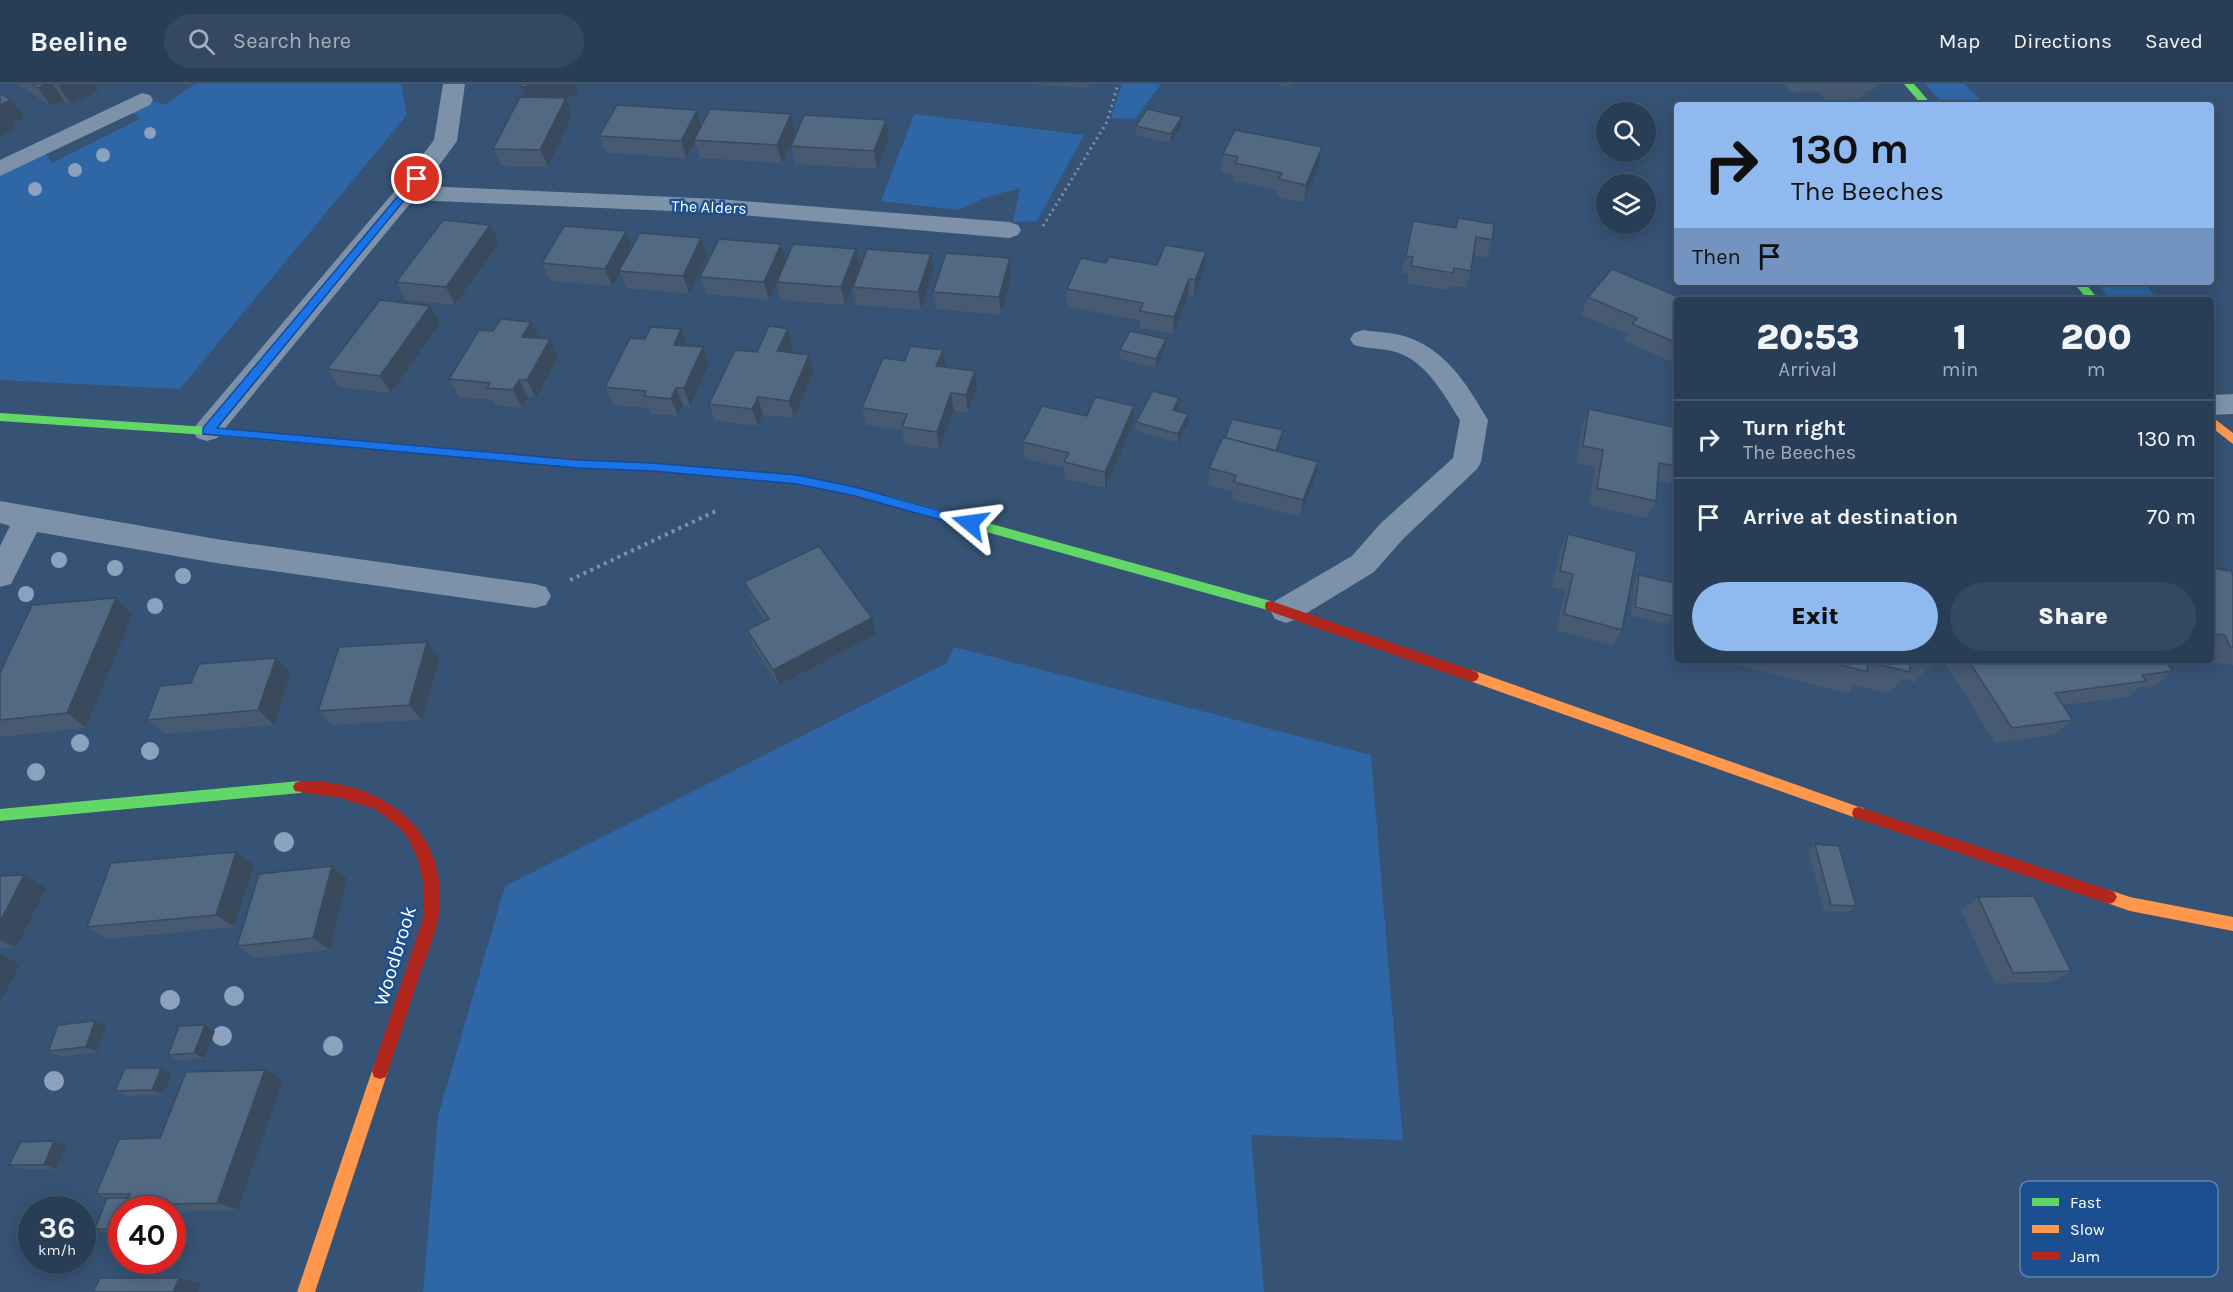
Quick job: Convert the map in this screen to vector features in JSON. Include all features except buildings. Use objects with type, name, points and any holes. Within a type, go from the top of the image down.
[{"type":"street","points":[[207,431],[407,192],[445,141],[454,84]]},
{"type":"street","points":[[1909,84],[1924,102]]},
{"type":"street","points":[[0,169],[142,100]]},
{"type":"street","name":"The Alders","points":[[407,192],[718,206],[1009,230]]},
{"type":"street","points":[[2081,285],[2091,297]]},
{"type":"street","points":[[1286,610],[1363,564],[1392,531],[1467,462],[1474,420],[1447,378],[1431,360],[1402,345],[1363,339]]},
{"type":"street","points":[[2214,405],[2233,404]]},
{"type":"street","points":[[0,417],[207,431],[566,463],[797,479],[855,491],[1286,610],[1892,825],[2119,900],[2233,924]]},
{"type":"street","points":[[2214,423],[2233,440]]},
{"type":"street","points":[[0,575],[14,516],[216,551],[535,596]]},
{"type":"street","name":"Woodbrook","points":[[0,815],[306,786],[364,797],[393,811],[411,827],[423,851],[430,881],[432,906],[426,933],[306,1292]]},
{"type":"path","points":[[1009,230],[1041,231],[1107,122],[1118,84]]},
{"type":"path","points":[[535,596],[724,508]]},
{"type":"shaded area","points":[[195,84],[401,84],[407,115],[180,389],[0,380],[0,173],[45,152],[52,163],[140,119],[132,112],[155,101],[164,105]]},
{"type":"shaded area","points":[[1122,84],[1161,84],[1135,119],[1111,118]]},
{"type":"shaded area","points":[[1925,84],[1964,84],[1983,102],[1941,102]]},
{"type":"shaded area","points":[[914,114],[1084,135],[1037,221],[1013,222],[1020,188],[987,197],[958,210],[881,201]]},
{"type":"shaded area","points":[[2099,285],[2146,285],[2155,296],[2108,296]]},
{"type":"shaded area","points":[[954,647],[1371,755],[1403,1140],[1251,1135],[1264,1292],[423,1292],[438,1116],[505,886],[947,663]]},
{"type":"traffic: fast","points":[[1909,84],[1924,102]]},
{"type":"traffic: fast","points":[[2081,285],[2091,297]]},
{"type":"traffic: fast","points":[[0,417],[207,431],[502,457]]},
{"type":"traffic: fast","points":[[886,500],[1271,606]]},
{"type":"traffic: fast","points":[[0,815],[300,787]]},
{"type":"traffic: slow","points":[[2214,423],[2233,440]]},
{"type":"traffic: slow","points":[[1472,676],[1859,813]]},
{"type":"traffic: slow","points":[[2109,897],[2130,904],[2233,924]]},
{"type":"traffic: slow","points":[[306,1292],[380,1071]]},
{"type":"traffic: jam","points":[[502,457],[797,479],[886,500]]},
{"type":"traffic: jam","points":[[1271,606],[1472,676]]},
{"type":"traffic: jam","points":[[300,787],[341,792],[380,805],[404,822],[413,833],[426,859],[431,888],[430,919],[380,1071]]},
{"type":"traffic: jam","points":[[1859,813],[2109,897]]},
{"type":"route","points":[[417,179],[207,431],[578,464],[652,467],[797,479],[855,491],[970,523]]}]
